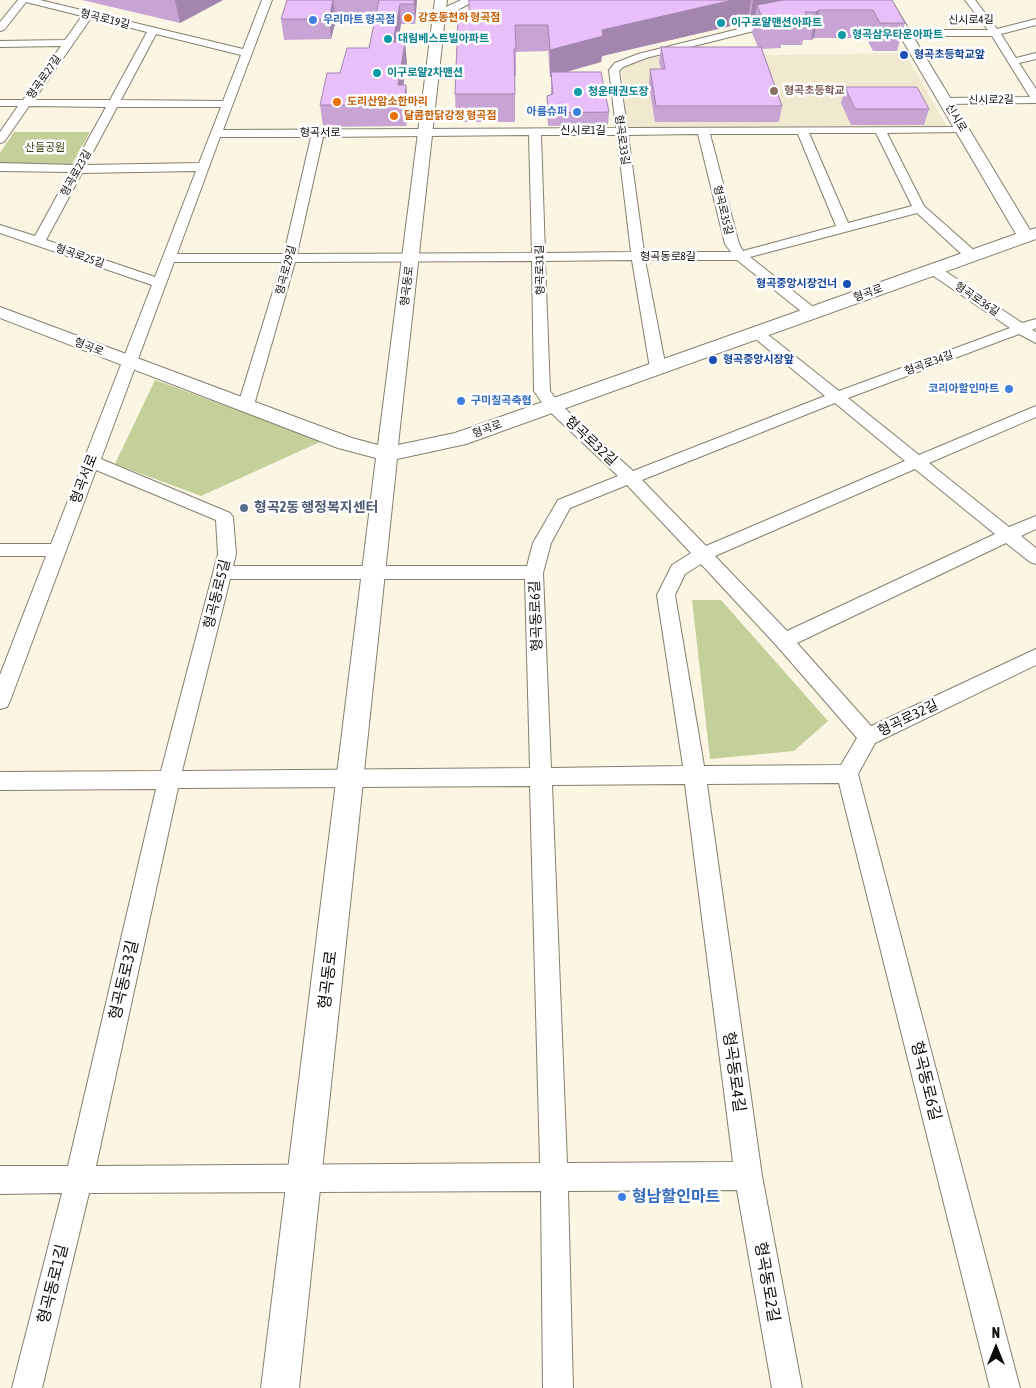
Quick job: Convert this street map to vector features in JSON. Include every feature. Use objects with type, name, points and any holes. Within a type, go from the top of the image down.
[{"type":"street","points":[[0,28],[23,0]]},
{"type":"street","name":"형곡로19길","points":[[28,0],[247,53]]},
{"type":"street","name":"형곡서로","points":[[0,701],[267,0]]},
{"type":"street","points":[[439,8],[470,0]]},
{"type":"street","points":[[970,0],[995,33],[1036,99]]},
{"type":"street","name":"신시로","points":[[881,1],[905,33],[962,129],[1031,235]]},
{"type":"street","name":"형곡동로","points":[[280,1388],[439,8]]},
{"type":"street","name":"형곡로27길","points":[[0,140],[88,15]]},
{"type":"street","name":"형곡로33길","points":[[658,368],[638,257],[614,70],[619,65],[642,56],[792,19]]},
{"type":"street","name":"신시로4길","points":[[905,33],[995,33],[1036,22]]},
{"type":"street","points":[[114,103],[153,31]]},
{"type":"street","points":[[0,44],[68,43]]},
{"type":"street","points":[[1013,62],[1036,56]]},
{"type":"street","name":"신시로2길","points":[[945,101],[1036,99]]},
{"type":"street","points":[[0,103],[227,104]]},
{"type":"street","name":"형곡로23길","points":[[38,242],[114,103]]},
{"type":"street","name":"신시로1길","points":[[424,132],[962,129]]},
{"type":"street","points":[[802,130],[844,228]]},
{"type":"street","points":[[880,130],[919,208],[972,256]]},
{"type":"street","name":"형곡로35길","points":[[703,131],[732,244],[740,256],[812,313]]},
{"type":"street","name":"형곡서로","points":[[216,134],[424,132]]},
{"type":"street","name":"형곡로31길","points":[[536,132],[542,391],[552,405]]},
{"type":"street","name":"형곡로29길","points":[[246,405],[290,257],[318,133]]},
{"type":"street","points":[[0,167],[203,167]]},
{"type":"street","name":"형곡동로8길","points":[[410,257],[740,256],[919,208]]},
{"type":"street","name":"형곡로25길","points":[[0,229],[159,283]]},
{"type":"street","name":"형곡로","points":[[0,312],[345,443],[387,454],[459,439],[1031,235]]},
{"type":"street","points":[[169,258],[410,257]]},
{"type":"street","name":"형곡로36길","points":[[934,270],[1036,339]]},
{"type":"street","points":[[1021,329],[1036,323]]},
{"type":"street","name":"형곡로34길","points":[[837,397],[1021,329]]},
{"type":"street","points":[[757,333],[1036,558]]},
{"type":"street","points":[[630,478],[837,397]]},
{"type":"street","name":"형곡로32길","points":[[552,405],[630,478],[703,554],[784,641],[868,738],[1036,656]]},
{"type":"street","points":[[694,776],[666,595],[678,570],[703,554],[1036,411]]},
{"type":"street","name":"형곡동로5길","points":[[91,461],[224,517],[228,554],[169,780]]},
{"type":"street","name":"형곡동로6길","points":[[541,777],[534,573],[542,543],[564,504],[630,478]]},
{"type":"street","points":[[784,641],[1007,534],[1036,522]]},
{"type":"street","points":[[0,550],[58,550]]},
{"type":"street","points":[[224,572],[534,573]]},
{"type":"street","points":[[0,782],[847,774],[868,738]]},
{"type":"street","name":"형곡동로6길","points":[[847,774],[1005,1388]]},
{"type":"street","name":"형곡동로4길","points":[[694,776],[748,1176]]},
{"type":"street","points":[[541,777],[554,1177],[558,1388]]},
{"type":"street","name":"형곡동로3길","points":[[79,1180],[169,780]]},
{"type":"street","points":[[0,1180],[748,1176]]},
{"type":"street","name":"형곡동로2길","points":[[748,1176],[786,1388]]},
{"type":"street","name":"형곡동로1길","points":[[27,1388],[79,1180]]},
{"type":"shaded area","name":"형곡초등학교","points":[[905,53],[948,128],[627,127],[623,66],[646,57]]},
{"type":"green space","name":"산들공원","points":[[14,132],[90,132],[72,164],[0,164],[0,153]]},
{"type":"green space","points":[[155,380],[322,441],[201,496],[115,464]]},
{"type":"green space","points":[[692,600],[721,600],[828,721],[794,751],[710,759]]},
{"type":"building","points":[[287,0],[333,0],[329,19],[281,19]]},
{"type":"building","points":[[379,0],[414,0],[414,4],[400,4],[393,42],[405,42],[398,85],[406,85],[404,105],[320,105],[327,73],[340,73],[347,48],[369,48]]},
{"type":"building","points":[[469,0],[733,0],[602,30],[603,36],[550,50],[548,25],[515,25],[515,94],[455,94],[458,18],[469,18]]},
{"type":"building","points":[[783,0],[892,0],[905,23],[880,23],[873,10],[819,10],[816,12],[805,12],[807,17],[785,17],[786,20],[763,20],[757,5]]},
{"type":"building","points":[[661,47],[761,47],[782,106],[656,106],[650,69],[665,69]]},
{"type":"building","points":[[551,72],[601,72],[609,112],[548,113],[547,96],[553,94]]},
{"type":"building","points":[[845,87],[917,87],[929,109],[855,109]]},
{"type":"place","name":"강호동천하 형곡점","points":[[408,18]]},
{"type":"place","name":"우리마트 형곡점","points":[[313,20]]},
{"type":"place","name":"이구로얄맨션아파트","points":[[721,23]]},
{"type":"place","name":"형곡삼우타운아파트","points":[[842,35]]},
{"type":"place","name":"대림베스트빌아파트","points":[[388,39]]},
{"type":"place","name":"형곡초등학교앞","points":[[904,55]]},
{"type":"place","name":"이구로얄2차맨션","points":[[377,73]]},
{"type":"place","name":"형곡초등학교","points":[[774,91]]},
{"type":"place","name":"청운태권도장","points":[[578,92]]},
{"type":"place","name":"도리산암소한마리","points":[[337,102]]},
{"type":"place","name":"아름슈퍼","points":[[577,112]]},
{"type":"place","name":"달콤한닭강정 형곡점","points":[[394,116]]},
{"type":"place","name":"형곡중앙시장건너","points":[[847,284]]},
{"type":"place","name":"형곡중앙시장앞","points":[[713,360]]},
{"type":"place","name":"코리아할인마트","points":[[1009,389]]},
{"type":"place","name":"구미칠곡축협","points":[[461,401]]},
{"type":"place","name":"형곡2동 행정복지센터","points":[[244,508]]},
{"type":"place","name":"형남할인마트","points":[[622,1197]]}]
